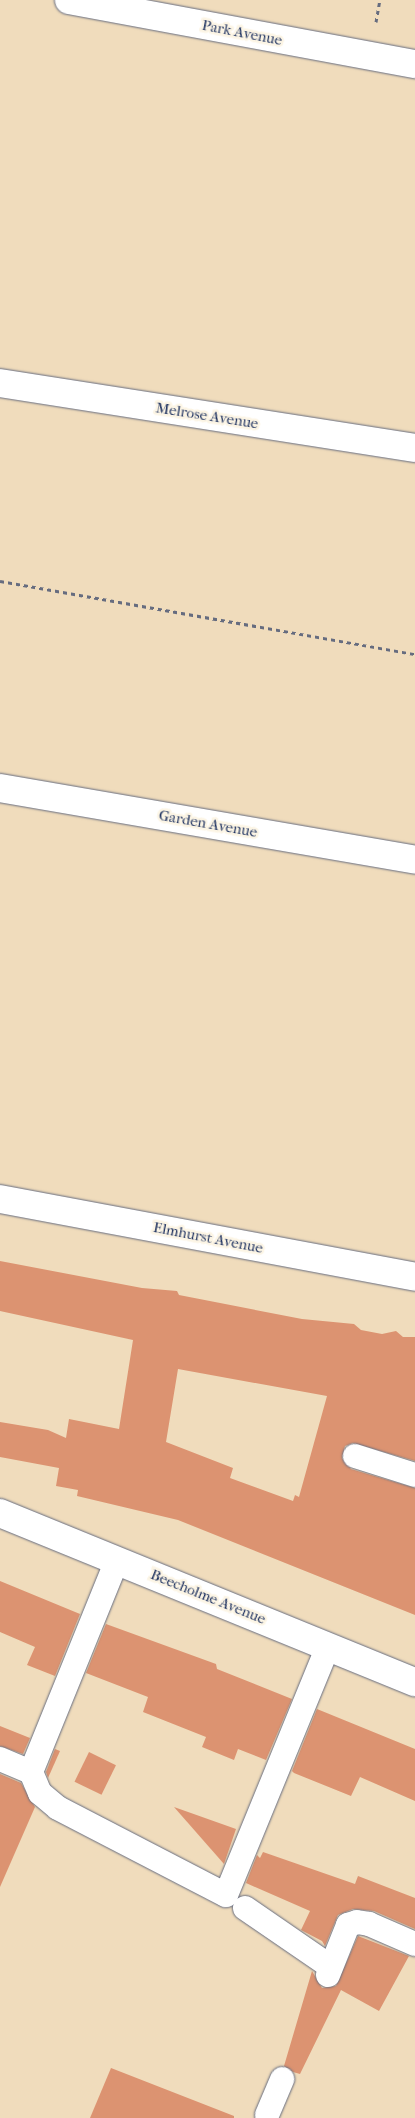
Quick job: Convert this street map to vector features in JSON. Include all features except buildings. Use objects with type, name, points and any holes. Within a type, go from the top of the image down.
[{"type":"street","name":"Park Avenue","points":[[68,0],[415,64]]},
{"type":"street","name":"Melrose Avenue","points":[[0,383],[415,448]]},
{"type":"street","name":"Garden Avenue","points":[[0,788],[415,860]]},
{"type":"street","name":"Elmhurst Avenue","points":[[0,1200],[415,1278]]},
{"type":"street","name":"Beecholme Avenue","points":[[0,1513],[415,1681]]},
{"type":"lane","points":[[355,1456],[415,1475]]},
{"type":"lane","points":[[31,1772],[116,1560]]},
{"type":"lane","points":[[0,1759],[31,1772],[40,1793],[58,1808],[226,1895],[328,1646]]},
{"type":"lane","points":[[245,1908],[330,1971],[344,1929],[358,1922],[415,1944]]},
{"type":"lane","points":[[268,2117],[282,2079]]},
{"type":"path","points":[[0,581],[415,654]]}]
